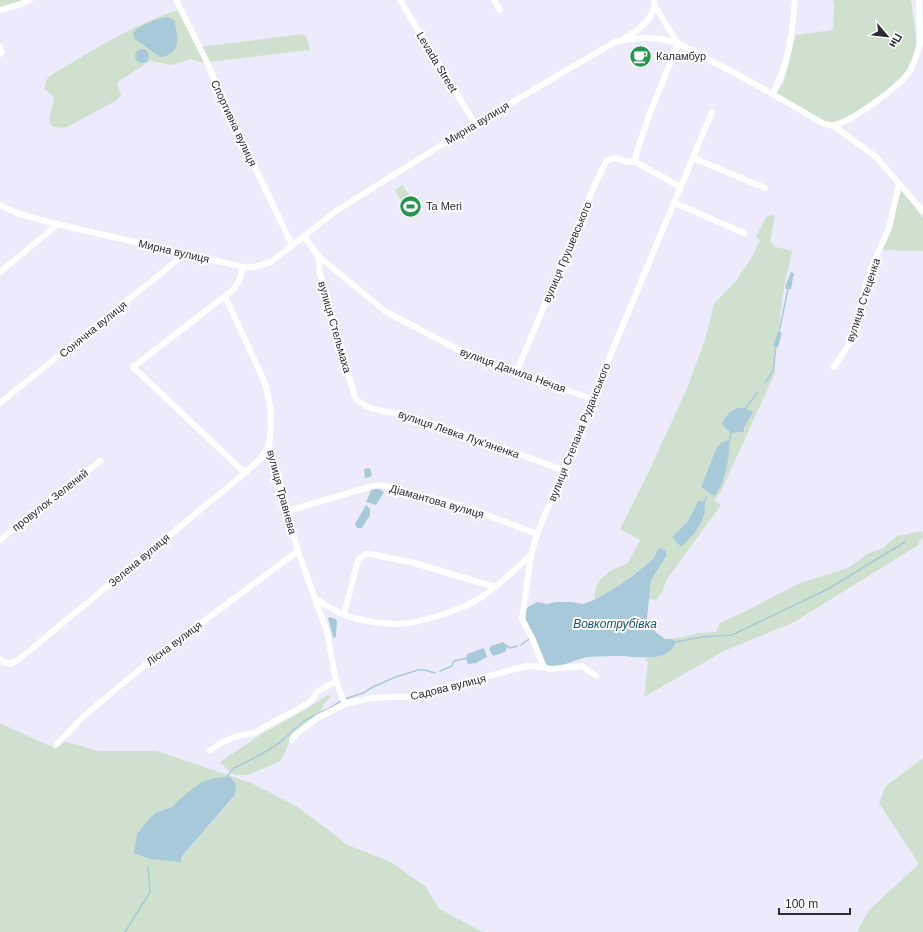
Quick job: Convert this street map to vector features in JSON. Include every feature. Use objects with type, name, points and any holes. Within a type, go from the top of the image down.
[{"type":"street","points":[[0,10],[30,0]]},
{"type":"street","name":"Спортивна вулиця","points":[[176,0],[207,62],[220,94],[292,245]]},
{"type":"street","name":"Levada Street","points":[[400,0],[475,124]]},
{"type":"street","points":[[494,0],[500,10]]},
{"type":"street","points":[[772,94],[780,81],[792,35],[795,0]]},
{"type":"street","points":[[834,126],[855,116],[901,81],[909,73],[921,42],[920,0]]},
{"type":"street","points":[[615,42],[639,30],[650,17],[654,3]]},
{"type":"street","points":[[636,162],[637,151],[650,113],[678,44],[654,3]]},
{"type":"street","name":"Мирна вулиця","points":[[0,205],[17,213],[57,225],[242,267],[254,267],[267,264],[336,211],[475,124],[615,42],[631,39],[649,39],[667,40],[678,44],[772,94],[824,124],[834,126],[876,156],[923,211]]},
{"type":"street","points":[[0,47],[2,53],[0,54]]},
{"type":"street","name":"вулиця Степана Руданського","points":[[544,666],[522,619],[531,555],[592,399],[712,112]]},
{"type":"street","name":"вулиця Грушевського","points":[[516,373],[596,182],[607,160],[617,158],[624,161],[636,162],[681,188]]},
{"type":"street","points":[[693,158],[765,188]]},
{"type":"street","name":"вулиця Стеценка","points":[[834,366],[851,341],[869,273],[889,228],[899,184]]},
{"type":"street","points":[[675,203],[744,233]]},
{"type":"street","points":[[0,272],[57,225]]},
{"type":"street","name":"вулиця Данила Нечая","points":[[304,236],[318,256],[385,311],[470,356],[592,399]]},
{"type":"street","name":"Сонячна вулиця","points":[[0,403],[185,254]]},
{"type":"street","name":"вулиця Стельмаха","points":[[318,256],[320,273],[355,398]]},
{"type":"street","points":[[242,267],[236,286],[133,367],[245,473]]},
{"type":"street","name":"вулиця Травнева","points":[[225,296],[264,383],[270,405],[271,426],[269,446],[298,551],[327,632],[336,681],[345,704]]},
{"type":"street","name":"вулиця Левка Лук'яненка","points":[[355,398],[360,404],[411,416],[563,470]]},
{"type":"street","name":"Зелена вулиця","points":[[2,661],[10,664],[18,660],[245,473],[261,458],[269,446]]},
{"type":"street","name":"провулок Зелений","points":[[0,540],[100,461]]},
{"type":"street","name":"Діамантова вулиця","points":[[288,512],[369,487],[381,485],[463,506],[538,534]]},
{"type":"street","name":"Лісна вулиця","points":[[57,744],[85,715],[145,665],[298,551]]},
{"type":"street","points":[[342,614],[358,560],[365,554],[414,562],[495,587]]},
{"type":"street","points":[[316,599],[342,614],[372,622],[396,624],[417,622],[450,612],[479,599],[531,555]]},
{"type":"street","name":"Садова вулиця","points":[[292,740],[295,735],[317,718],[345,704],[366,699],[411,698],[526,666],[544,666],[550,669],[582,666],[596,676]]},
{"type":"street","points":[[210,750],[223,742],[238,736],[254,733],[295,711],[311,701],[317,692],[336,681]]},
{"type":"green space","points":[[0,0],[30,0],[0,10]]},
{"type":"green space","points":[[833,0],[911,0],[916,32],[916,49],[906,72],[894,85],[856,113],[840,121],[830,123],[824,122],[776,94],[784,82],[796,35],[833,30]]},
{"type":"green space","points":[[181,9],[200,47],[303,34],[307,38],[310,50],[203,63],[191,59],[171,65],[150,61],[119,81],[117,85],[121,95],[117,100],[67,127],[61,128],[52,126],[49,121],[54,98],[50,93],[44,90],[46,80],[51,75],[130,30]]},
{"type":"green space","points":[[402,185],[409,194],[401,201],[395,190]]},
{"type":"green space","points":[[898,186],[923,218],[923,251],[878,250],[888,227]]},
{"type":"green space","points":[[771,215],[775,216],[770,242],[776,247],[792,251],[784,287],[776,347],[775,373],[720,493],[714,500],[721,505],[667,579],[662,592],[656,600],[648,599],[651,580],[667,555],[653,559],[620,585],[594,600],[596,587],[600,580],[610,571],[628,563],[640,540],[620,529],[686,391],[705,340],[714,304],[736,281],[753,255],[760,240],[756,237],[766,217]],"holes":[[[736,408],[749,409],[744,432],[731,433],[723,427],[722,422],[728,414]],[[713,458],[714,496],[701,487]],[[698,501],[681,547],[673,537],[688,521]]]},
{"type":"green space","points":[[922,531],[923,537],[917,546],[794,622],[724,651],[644,697],[648,663],[645,659],[667,652],[676,642],[672,639],[700,633],[716,632],[720,623],[800,583],[848,568],[867,554],[883,548],[897,536]]},
{"type":"green space","points":[[328,695],[331,697],[324,704],[320,713],[291,735],[285,753],[280,761],[248,775],[236,775],[230,772],[220,762],[260,735]]},
{"type":"green space","points":[[0,723],[56,749],[63,741],[99,751],[157,751],[251,783],[296,806],[338,837],[345,844],[391,862],[426,887],[439,909],[483,932],[0,932]],"holes":[[[235,795],[181,858],[157,812],[172,807]]]},
{"type":"green space","points":[[923,758],[923,932],[857,932],[869,910],[919,864],[879,803],[886,786]]},
{"type":"water","points":[[167,17],[175,22],[177,42],[175,49],[172,52],[166,56],[160,57],[135,39],[133,33],[148,23]]},
{"type":"water","points":[[142,49],[147,51],[149,56],[147,61],[142,63],[137,61],[135,56],[137,51]]},
{"type":"water","name":"Ta Meri","points":[[410,198],[418,208],[411,214],[403,204]]},
{"type":"water","points":[[791,272],[794,273],[791,289],[786,289],[785,287]]},
{"type":"water","points":[[778,331],[782,333],[778,347],[773,346]]},
{"type":"water","points":[[736,408],[745,408],[753,412],[744,428],[744,432],[731,433],[723,426],[722,422],[728,414]]},
{"type":"water","points":[[729,440],[729,453],[724,478],[714,496],[701,487],[717,447],[722,442]]},
{"type":"water","points":[[370,468],[372,475],[365,478],[364,469]]},
{"type":"water","points":[[376,487],[384,492],[376,505],[366,502],[372,489]]},
{"type":"water","points":[[698,501],[704,501],[705,507],[702,520],[695,532],[681,547],[672,537],[688,521]]},
{"type":"water","points":[[366,505],[370,509],[370,515],[362,528],[357,528],[355,524]]},
{"type":"water","name":"Вовкотрубівка","points":[[659,548],[665,550],[667,555],[651,580],[647,618],[649,626],[658,634],[665,639],[672,639],[676,642],[672,649],[660,656],[653,657],[588,657],[562,665],[552,667],[546,666],[526,621],[526,610],[528,607],[537,602],[547,604],[556,602],[571,602],[583,604],[594,600],[620,585],[632,576],[653,559]]},
{"type":"water","points":[[331,617],[337,620],[335,638],[333,637],[328,618]]},
{"type":"water","points":[[503,642],[508,646],[505,652],[493,656],[489,649],[491,646]]},
{"type":"water","points":[[484,648],[487,657],[476,663],[468,664],[466,658],[467,654]]},
{"type":"water","points":[[223,777],[231,778],[236,784],[235,795],[184,854],[181,858],[181,862],[150,859],[134,853],[137,834],[151,817],[157,812],[172,807],[200,783],[210,779]]},
{"type":"waterway","points":[[779,332],[788,289]]},
{"type":"waterway","points":[[765,383],[773,371],[776,346]]},
{"type":"waterway","points":[[744,410],[758,392]]},
{"type":"waterway","points":[[729,442],[731,432]]},
{"type":"waterway","points":[[704,503],[706,497]]},
{"type":"waterway","points":[[675,642],[702,637],[732,635],[828,589],[905,542]]},
{"type":"waterway","points":[[521,645],[529,639]]},
{"type":"waterway","points":[[508,646],[510,648],[517,646]]},
{"type":"waterway","points":[[440,671],[452,666],[454,661],[468,658]]},
{"type":"waterway","points":[[345,699],[363,693],[393,678],[418,670],[425,670],[435,673]]},
{"type":"waterway","points":[[226,778],[234,768],[260,755],[279,743],[304,721],[341,701]]},
{"type":"waterway","points":[[125,932],[150,892],[148,867]]},
{"type":"place","name":"Каламбур","points":[[641,56]]},
{"type":"place","name":"Ta Meri","points":[[410,206]]}]
